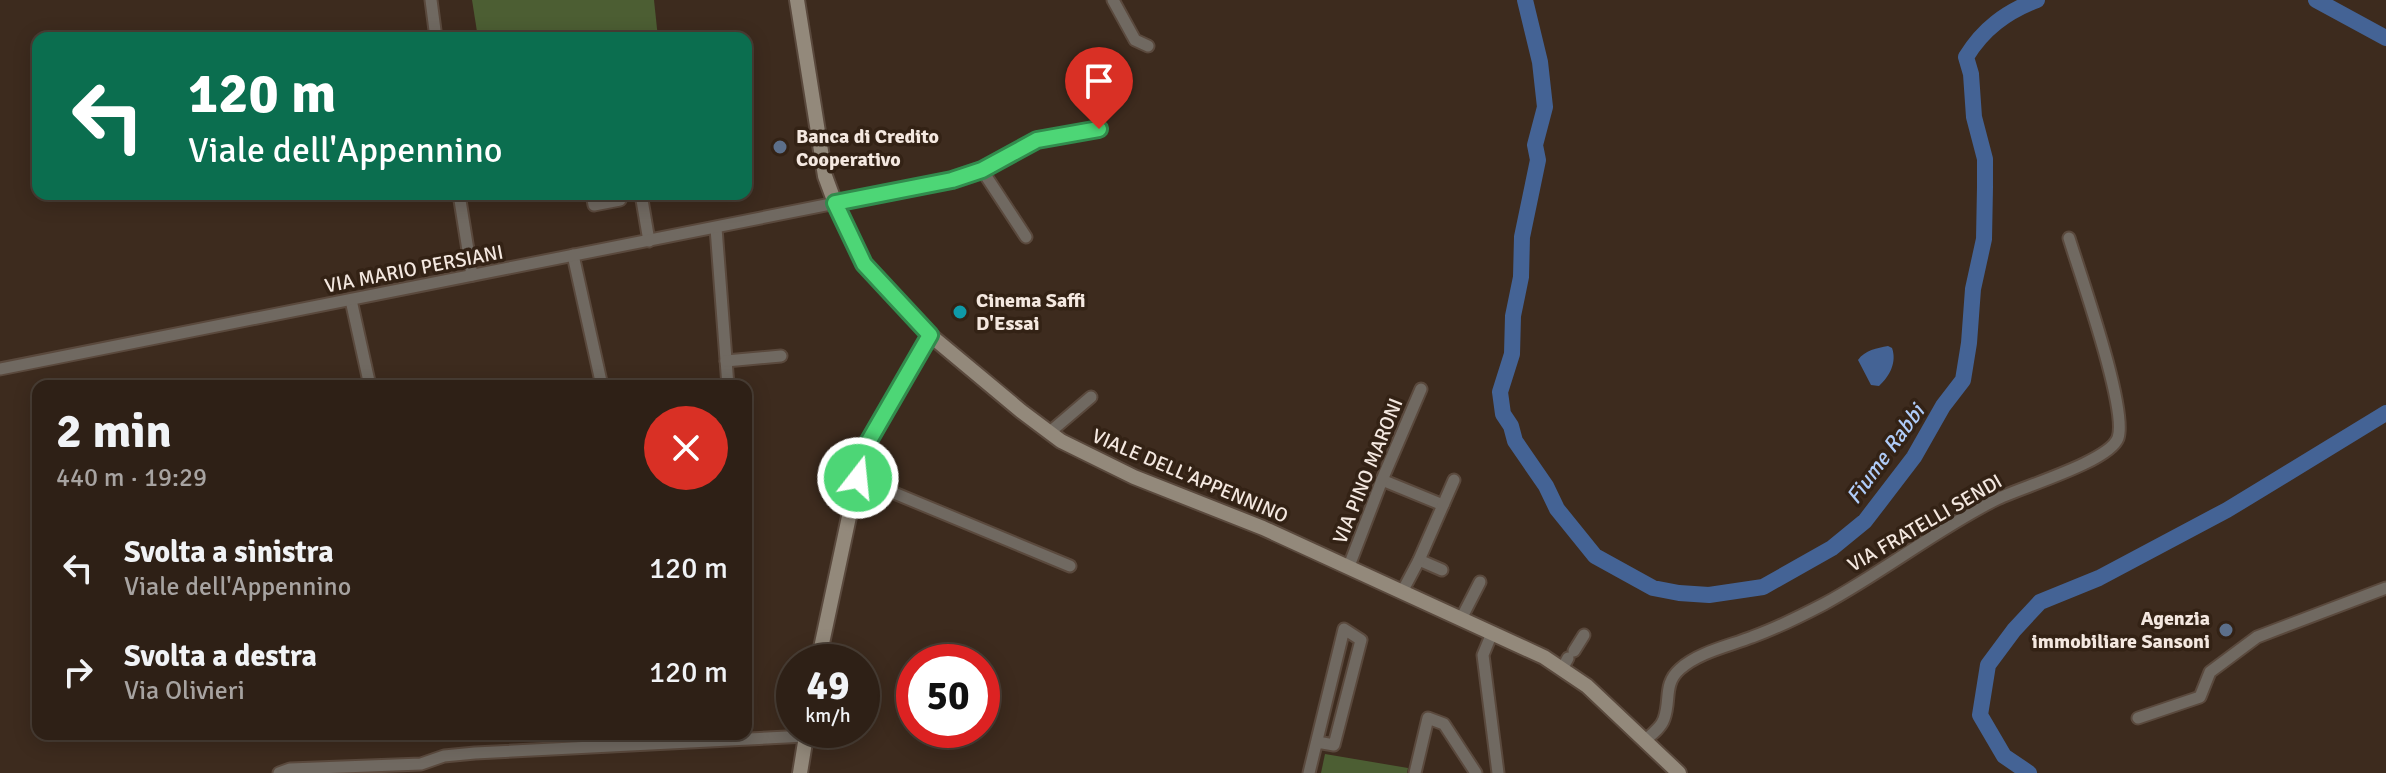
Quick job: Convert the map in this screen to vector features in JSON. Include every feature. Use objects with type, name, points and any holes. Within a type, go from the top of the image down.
[{"type":"main road","name":"VIALE DELL'APPENNINO","points":[[797,0],[825,176],[835,203],[864,264],[930,335],[1061,441],[1134,477],[1349,566],[1544,657],[1568,659],[1587,686],[1679,773]]},
{"type":"main road","points":[[822,644],[863,451],[930,335]]},
{"type":"main road","points":[[800,773],[804,748]]},
{"type":"street","points":[[431,0],[435,32]]},
{"type":"street","points":[[1113,0],[1135,40],[1148,46]]},
{"type":"street","name":"VIA MARIO PERSIANI","points":[[0,369],[952,180],[982,170],[1037,140],[1099,129]]},
{"type":"street","points":[[982,170],[1026,237]]},
{"type":"street","points":[[460,200],[472,275]]},
{"type":"street","points":[[593,200],[594,205],[610,200]]},
{"type":"street","points":[[642,200],[649,241]]},
{"type":"street","points":[[716,228],[728,380]]},
{"type":"street","name":"VIA FRATELLI SENDI","points":[[1644,741],[1662,724],[1671,679],[1687,664],[1825,603],[1959,519],[1998,498],[2097,458],[2112,448],[2120,428],[2119,413],[2069,238]]},
{"type":"street","points":[[573,255],[601,380]]},
{"type":"street","points":[[351,300],[369,380]]},
{"type":"street","points":[[726,361],[781,356]]},
{"type":"street","name":"VIA PINO MARONI","points":[[1349,566],[1421,389]]},
{"type":"street","points":[[1050,432],[1091,397]]},
{"type":"street","points":[[858,478],[1070,566]]},
{"type":"street","points":[[1382,480],[1443,505]]},
{"type":"street","points":[[1402,592],[1454,480]]},
{"type":"street","points":[[1419,560],[1442,570]]},
{"type":"street","points":[[1461,619],[1480,582]]},
{"type":"street","points":[[2138,718],[2200,697],[2210,672],[2257,637],[2386,588]]},
{"type":"street","points":[[1309,773],[1344,629],[1361,640],[1334,745],[1317,742]]},
{"type":"street","points":[[1492,633],[1483,655],[1498,773]]},
{"type":"street","points":[[1568,659],[1584,635]]},
{"type":"street","points":[[1415,773],[1428,718],[1444,724],[1476,773]]},
{"type":"street","points":[[752,736],[776,735]]},
{"type":"street","points":[[279,773],[290,769],[421,764],[444,756],[475,753],[691,740]]},
{"type":"green space","points":[[472,0],[654,0],[657,32],[477,32]]},
{"type":"green space","points":[[1325,754],[1408,768],[1407,773],[1321,773]]},
{"type":"water","points":[[1888,346],[1892,348],[1894,358],[1892,368],[1879,386],[1871,385],[1858,360],[1868,352]]},
{"type":"waterway","name":"Fiume Rabbi","points":[[1525,0],[1540,62],[1545,107],[1535,145],[1538,160],[1522,237],[1521,277],[1513,316],[1512,354],[1500,392],[1503,414],[1511,426],[1515,441],[1546,486],[1557,509],[1595,556],[1653,588],[1709,595],[1763,587],[1832,548],[1865,521],[1914,457],[1943,406],[1963,380],[1973,289],[1984,239],[1985,187],[1985,159],[1974,117],[1971,74],[1966,57],[1996,22],[2037,0]]},
{"type":"waterway","name":"Fiume Rabbi","points":[[2316,0],[2386,38]]},
{"type":"waterway","name":"Fiume Rabbi","points":[[2029,773],[2004,756],[1980,715],[1988,665],[2040,602],[2099,578],[2227,510],[2386,413]]},
{"type":"place","name":"Banca di Credito Cooperativo","points":[[780,147]]},
{"type":"place","name":"Cinema Saffi D'Essai","points":[[960,312]]},
{"type":"place","name":"Agenzia immobiliare Sansoni","points":[[2226,630]]},
{"type":"route","points":[[858,478],[863,451],[930,335],[864,264],[835,203],[952,180],[982,170],[1037,140],[1099,129]]}]
